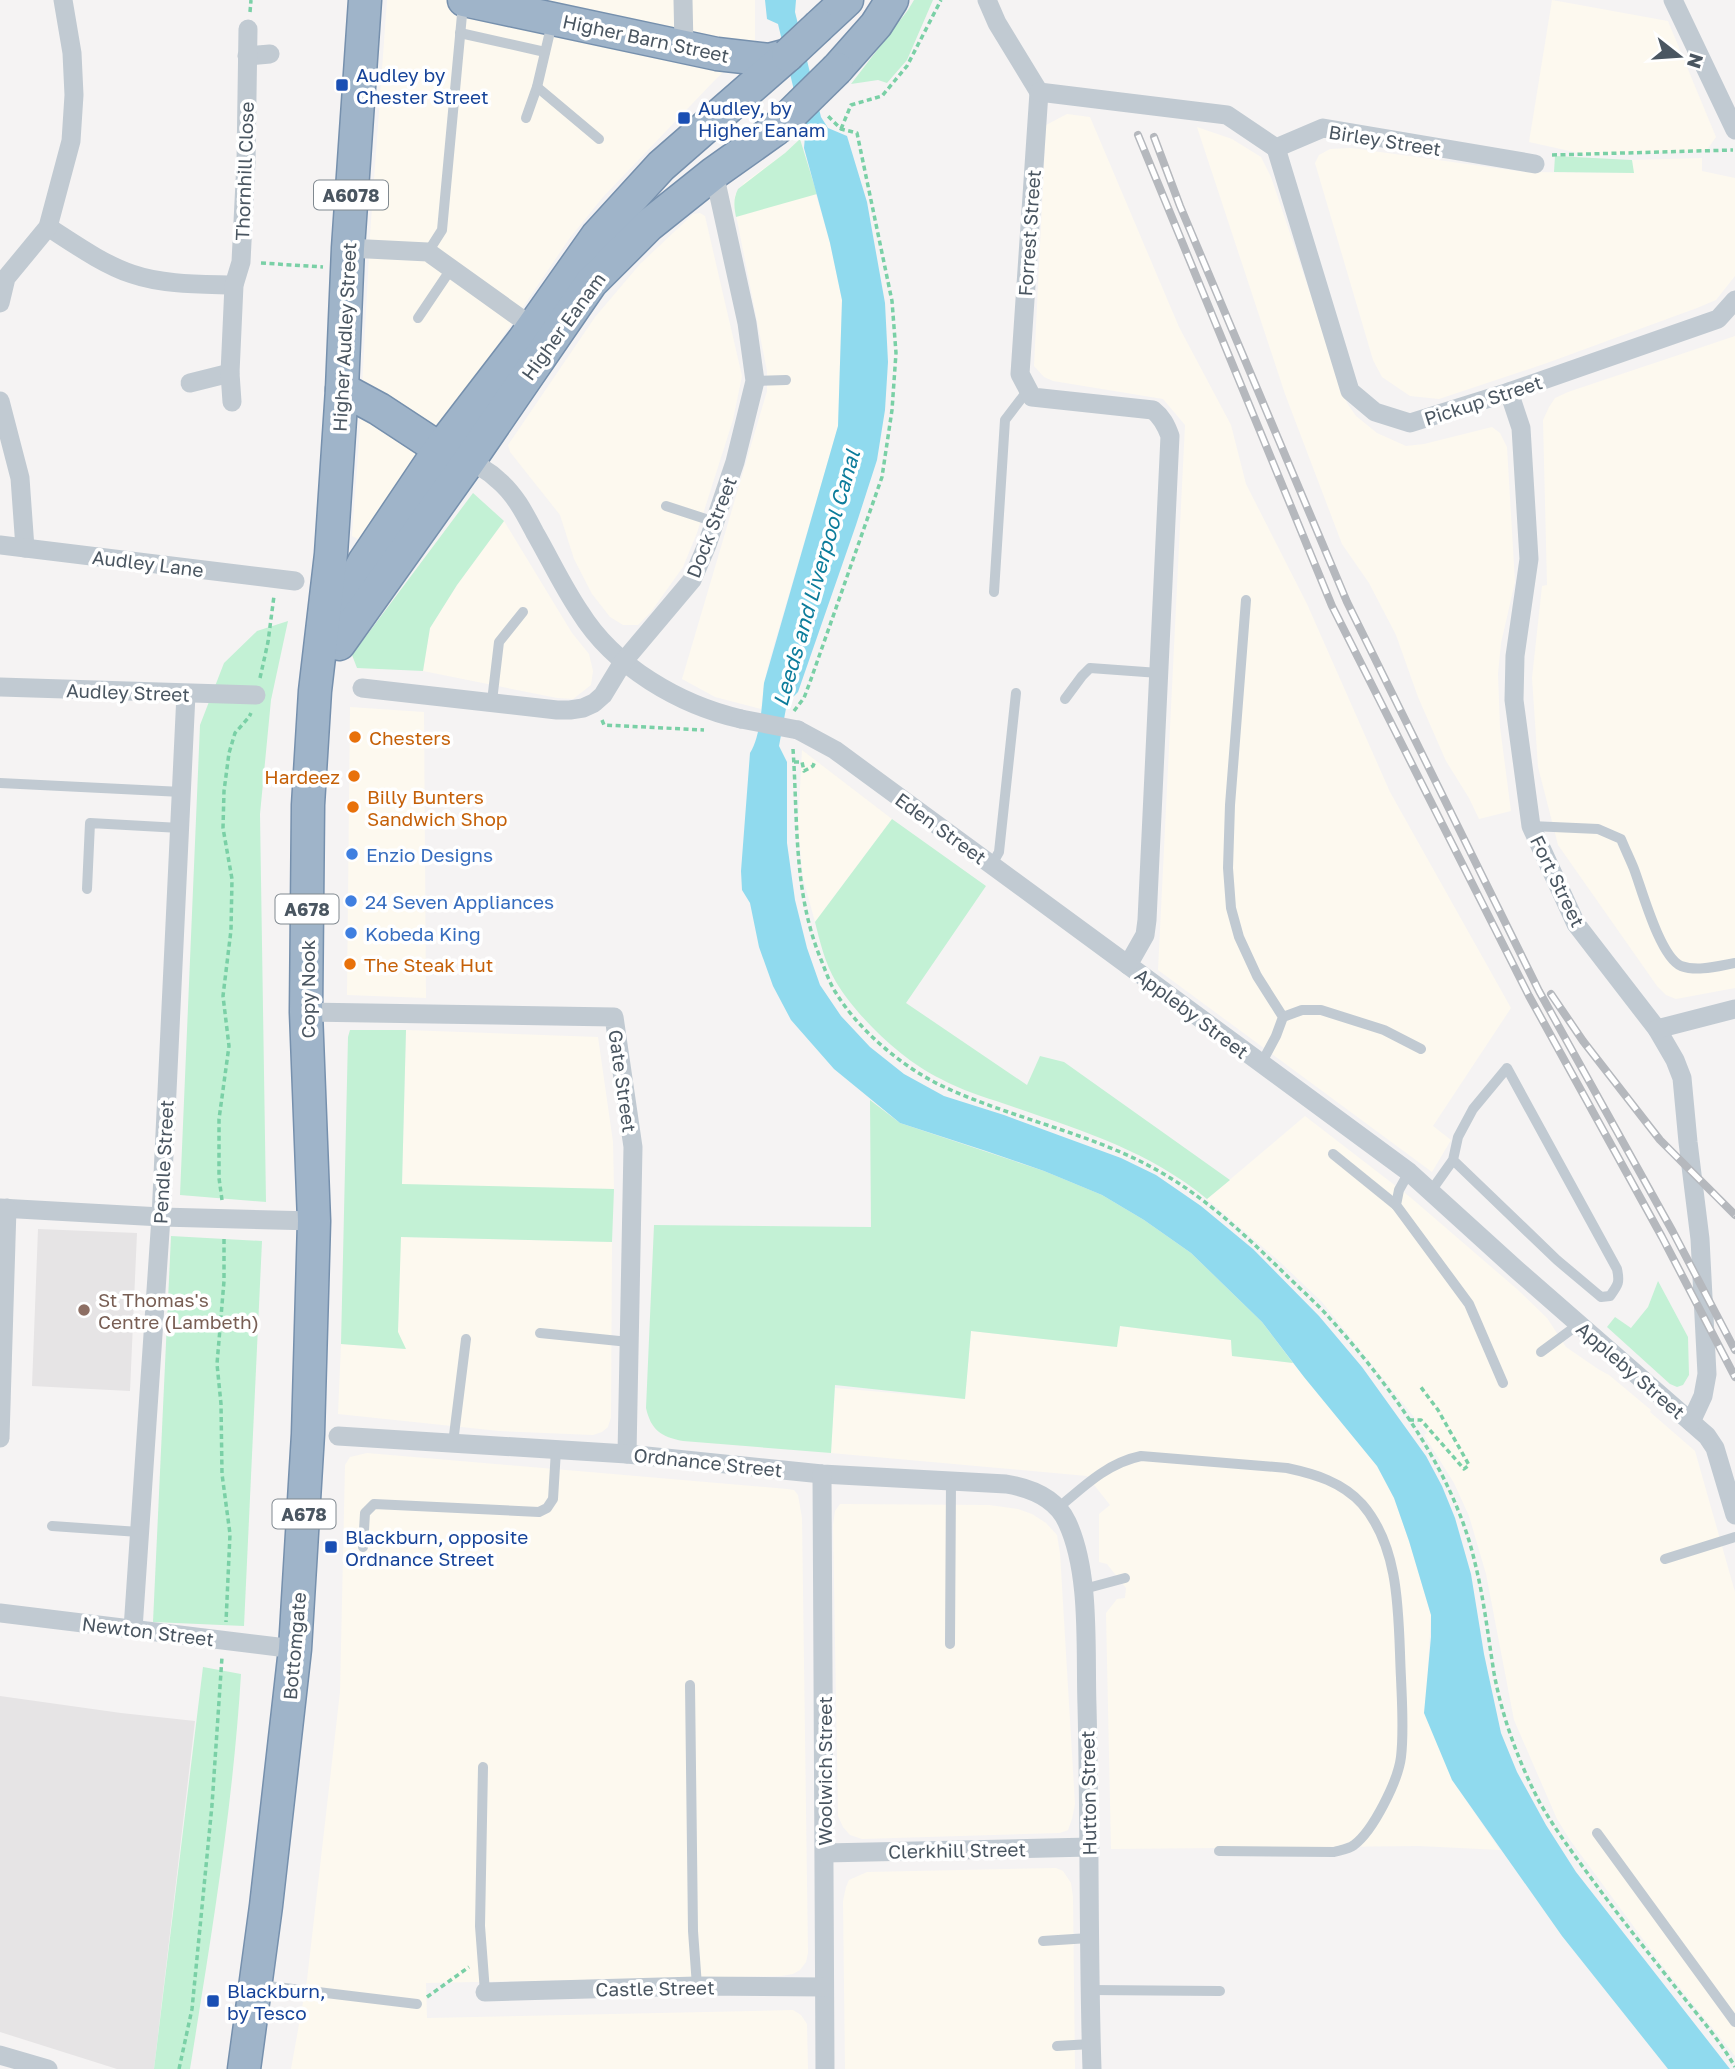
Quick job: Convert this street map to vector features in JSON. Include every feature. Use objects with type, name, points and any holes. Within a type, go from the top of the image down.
[{"type":"highway","name":"Higher Audley Street","points":[[319,659],[331,554],[347,258],[365,0]]},
{"type":"highway","name":"Higher Barn Street","points":[[463,0],[756,59]]},
{"type":"highway","name":"Higher Eanam","points":[[319,659],[469,461],[597,236],[661,166],[744,92],[756,59],[820,26],[847,0]]},
{"type":"highway","name":"Higher Eanam","points":[[319,659],[364,562],[440,449],[542,333],[649,225],[714,173],[776,129],[837,69],[876,25],[892,0]]},
{"type":"highway","points":[[744,153],[750,120],[744,92],[730,68],[756,59]]},
{"type":"highway","points":[[342,389],[379,409],[440,449]]},
{"type":"highway","name":"Copy Nook","points":[[314,1222],[306,1012],[308,805],[319,659]]},
{"type":"highway","name":"Bottomgate","points":[[244,2069],[257,1985],[295,1649],[309,1434],[314,1222]]},
{"type":"street","points":[[0,303],[3,278],[48,227],[71,141],[74,107],[72,53],[63,0]]},
{"type":"street","points":[[683,0],[684,46]]},
{"type":"street","points":[[987,0],[997,23],[1039,92],[1227,115],[1276,148]]},
{"type":"street","points":[[1669,1],[1735,130]]},
{"type":"street","name":"Thornhill Close","points":[[232,402],[230,373],[234,285],[242,262],[247,162],[248,29]]},
{"type":"street","points":[[247,55],[270,54]]},
{"type":"street","name":"Forrest Street","points":[[1024,382],[1039,92]]},
{"type":"street","name":"Birley Street","points":[[1276,148],[1323,128],[1535,164]]},
{"type":"street","name":"Pickup Street","points":[[1276,148],[1350,391],[1375,412],[1410,423],[1509,393],[1718,319],[1735,300]]},
{"type":"street","name":"Dock Street","points":[[594,703],[603,695],[623,662],[692,580],[735,462],[755,381],[749,332],[714,173]]},
{"type":"street","points":[[48,227],[89,253],[132,274],[179,283],[234,285]]},
{"type":"street","points":[[347,258],[428,252],[542,333]]},
{"type":"street","points":[[190,383],[230,373]]},
{"type":"street","name":"Appleby Street","points":[[1024,382],[1032,397],[1153,411],[1167,425],[1170,436],[1147,920],[1145,935],[1128,965],[1409,1172],[1707,1436],[1715,1448],[1735,1515]]},
{"type":"street","name":"Fort Street","points":[[1509,393],[1521,428],[1530,559],[1515,656],[1514,700],[1531,826],[1577,925],[1657,1029],[1682,1078],[1700,1239],[1707,1374],[1703,1396],[1691,1422]]},
{"type":"street","points":[[0,401],[20,478],[25,548]]},
{"type":"street","points":[[440,449],[469,461],[498,479],[519,504],[580,614],[600,640],[623,662]]},
{"type":"street","name":"Audley Lane","points":[[0,545],[286,580]]},
{"type":"street","name":"Eden Street","points":[[623,662],[682,701],[715,713],[794,727],[835,750],[1128,965]]},
{"type":"street","name":"Audley Street","points":[[0,687],[256,695]]},
{"type":"street","points":[[362,688],[570,710],[594,703]]},
{"type":"street","name":"Pendle Street","points":[[133,1629],[161,1217],[186,694]]},
{"type":"street","points":[[1657,1029],[1735,1009]]},
{"type":"street","name":"Gate Street","points":[[306,1012],[614,1017],[633,1147],[627,1454]]},
{"type":"street","points":[[0,1438],[4,1208],[314,1222]]},
{"type":"street","name":"Ordnance Street","points":[[338,1436],[627,1454],[822,1474],[951,1480],[1021,1487],[1033,1490],[1062,1514]]},
{"type":"street","name":"Woolwich Street","points":[[822,1474],[825,2069]]},
{"type":"street","name":"Hutton Street","points":[[1062,1514],[1077,1553],[1084,1588],[1092,2069]]},
{"type":"street","name":"Newton Street","points":[[0,1614],[295,1649]]},
{"type":"street","name":"Clerkhill Street","points":[[825,1853],[1090,1847]]},
{"type":"street","name":"Castle Street","points":[[485,1992],[697,1986],[824,1987]]},
{"type":"street","points":[[0,2055],[48,2069]]},
{"type":"lane","points":[[428,252],[442,230],[463,0]]},
{"type":"lane","points":[[526,118],[537,87],[553,19]]},
{"type":"lane","points":[[460,33],[545,52]]},
{"type":"lane","points":[[537,87],[598,139]]},
{"type":"lane","points":[[418,318],[451,269]]},
{"type":"lane","points":[[755,381],[786,380]]},
{"type":"lane","points":[[994,592],[1005,420],[1024,382]]},
{"type":"lane","points":[[666,506],[715,522]]},
{"type":"lane","points":[[1246,600],[1227,868],[1231,908],[1239,937],[1257,976],[1283,1017]]},
{"type":"lane","points":[[492,701],[499,642],[523,612]]},
{"type":"lane","points":[[1065,699],[1090,668],[1159,673]]},
{"type":"lane","points":[[992,866],[999,852],[1016,693]]},
{"type":"lane","points":[[0,783],[182,792]]},
{"type":"lane","points":[[87,889],[90,823],[180,828]]},
{"type":"lane","points":[[1531,826],[1598,829],[1621,839],[1651,918],[1674,962],[1683,967],[1697,969],[1735,962]]},
{"type":"lane","points":[[1261,1064],[1283,1017],[1302,1010],[1321,1010],[1384,1030],[1421,1049]]},
{"type":"lane","points":[[1431,1191],[1453,1160],[1458,1138],[1473,1109],[1507,1068],[1617,1269],[1619,1282],[1610,1296],[1601,1297],[1557,1260],[1453,1160]]},
{"type":"lane","points":[[1333,1154],[1396,1205],[1469,1304],[1503,1383]]},
{"type":"lane","points":[[1396,1205],[1399,1190],[1409,1172]]},
{"type":"lane","points":[[1541,1352],[1580,1325]]},
{"type":"lane","points":[[540,1333],[629,1342]]},
{"type":"lane","points":[[453,1443],[466,1339]]},
{"type":"lane","points":[[363,1547],[365,1513],[374,1504],[539,1512],[548,1508],[553,1499],[556,1450]]},
{"type":"lane","points":[[1062,1514],[1095,1476],[1125,1459],[1140,1456],[1287,1468],[1311,1473],[1331,1480],[1348,1491],[1374,1523],[1385,1547],[1394,1579],[1398,1623],[1402,1699],[1401,1757],[1390,1793],[1368,1831],[1353,1847],[1334,1852],[1219,1851]]},
{"type":"lane","points":[[950,1644],[951,1480]]},
{"type":"lane","points":[[52,1526],[139,1532]]},
{"type":"lane","points":[[1665,1559],[1735,1537]]},
{"type":"lane","points":[[1084,1588],[1125,1578]]},
{"type":"lane","points":[[690,1685],[693,1931],[697,1986]]},
{"type":"lane","points":[[483,1767],[480,1926],[485,1992]]},
{"type":"lane","points":[[1597,1833],[1735,2022]]},
{"type":"lane","points":[[1043,1941],[1089,1938]]},
{"type":"lane","points":[[257,1985],[417,2004]]},
{"type":"lane","points":[[1090,1990],[1220,1991]]},
{"type":"lane","points":[[1057,2046],[1091,2044]]},
{"type":"path","points":[[841,129],[851,105],[882,96],[907,66],[941,0]]},
{"type":"path","points":[[824,106],[827,116],[841,129],[857,133],[892,301],[896,353],[892,410],[882,477],[794,727],[799,872],[805,908],[817,951],[834,990],[855,1021],[880,1045],[937,1083],[1081,1135],[1161,1172],[1237,1227],[1325,1313],[1378,1377],[1409,1420],[1453,1495],[1474,1558],[1487,1618],[1495,1676],[1508,1724],[1520,1760],[1540,1802],[1564,1842],[1735,2067]]},
{"type":"path","points":[[1535,164],[1555,154],[1735,150]]},
{"type":"path","points":[[242,262],[347,258]]},
{"type":"path","points":[[179,2069],[192,2009],[212,1805],[223,1640],[227,1617],[230,1534],[222,1474],[221,1404],[217,1364],[224,1281],[219,1119],[229,1046],[223,996],[231,930],[232,879],[223,828],[224,791],[229,752],[236,733],[249,717],[286,580]]},
{"type":"path","points":[[594,703],[604,724],[721,730],[741,719]]},
{"type":"path","points":[[1409,1420],[1421,1420],[1464,1469],[1469,1465],[1438,1409],[1420,1386]]},
{"type":"path","points":[[417,2004],[482,1958]]},
{"type":"shaded area","points":[[387,0],[755,0],[755,41],[603,197],[569,239],[364,542],[352,536]]},
{"type":"shaded area","points":[[1552,0],[1668,21],[1716,137],[1707,150],[1592,156],[1529,142]]},
{"type":"shaded area","points":[[1067,114],[1090,117],[1179,327],[1231,425],[1246,484],[1307,604],[1390,792],[1511,1008],[1433,1126],[1451,1140],[1432,1172],[1158,970],[1185,425],[1163,399],[1053,381],[1044,377],[1034,366],[1046,125]]},
{"type":"shaded area","points":[[1197,127],[1232,139],[1261,157],[1271,177],[1347,403],[1356,416],[1377,433],[1406,446],[1492,427],[1500,433],[1507,447],[1515,582],[1501,643],[1498,674],[1500,727],[1511,811],[1479,819],[1446,761],[1418,697],[1396,635],[1369,583],[1342,544],[1285,394]]},
{"type":"shaded area","points":[[800,139],[830,243],[842,300],[838,427],[769,662],[761,709],[715,697],[682,679],[767,391],[767,371],[734,205],[735,195],[744,183]]},
{"type":"shaded area","points":[[1351,148],[1525,172],[1633,173],[1632,160],[1702,158],[1702,171],[1735,178],[1735,276],[1716,300],[1697,308],[1439,399],[1410,396],[1382,377],[1373,360],[1315,163],[1319,155],[1330,149]]},
{"type":"shaded area","points":[[700,213],[705,216],[742,376],[733,420],[697,533],[683,567],[651,612],[638,625],[623,625],[610,617],[592,594],[574,559],[560,515],[510,452],[508,445],[595,317],[640,264],[693,214]]},
{"type":"shaded area","points":[[1735,336],[1735,988],[1676,999],[1666,995],[1657,986],[1558,845],[1538,767],[1532,678],[1542,586],[1547,585],[1543,420],[1555,398],[1568,392]]},
{"type":"shaded area","points":[[504,521],[572,633],[589,654],[593,671],[591,685],[573,699],[423,671],[430,628],[457,585]]},
{"type":"shaded area","points":[[350,707],[424,712],[426,998],[347,995]]},
{"type":"shaded area","points":[[802,750],[892,819],[815,922],[803,878],[798,827]]},
{"type":"shaded area","points":[[406,1030],[598,1037],[613,1142],[614,1189],[402,1185]]},
{"type":"shaded area","points":[[1305,1116],[1410,1197],[1518,1290],[1547,1318],[1566,1347],[1609,1375],[1695,1451],[1735,1592],[1735,2056],[1665,1969],[1557,1819],[1514,1720],[1486,1574],[1469,1516],[1454,1483],[1424,1435],[1427,1433],[1322,1302],[1207,1199]]},
{"type":"shaded area","name":"St Thomas's Centre (Lambeth)","points":[[38,1229],[137,1233],[130,1391],[32,1386]]},
{"type":"shaded area","points":[[400,1237],[612,1242],[611,1417],[608,1427],[593,1435],[499,1431],[338,1414],[341,1344],[405,1349],[398,1332]]},
{"type":"shaded area","points":[[1119,1326],[1231,1340],[1232,1356],[1293,1363],[1377,1466],[1394,1498],[1431,1615],[1428,1668],[1452,1780],[1500,1850],[1419,1846],[1111,1849],[1106,1613],[1117,1599],[1125,1598],[1126,1588],[1107,1564],[1099,1562],[1099,1514],[1110,1505],[1087,1476],[831,1453],[835,1388],[965,1399],[971,1331],[1116,1347]]},
{"type":"shaded area","points":[[367,1453],[787,1489],[794,1490],[798,1495],[802,1518],[808,1953],[800,1970],[782,1976],[426,1983],[427,2018],[793,2010],[801,2015],[807,2024],[808,2069],[291,2069],[307,1980],[340,1692],[345,1465],[350,1457]]},
{"type":"shaded area","points":[[840,1504],[989,1505],[1018,1509],[1046,1523],[1057,1535],[1075,1804],[1068,1830],[1060,1833],[862,1839],[850,1835],[843,1827],[838,1816],[833,1525],[835,1511]]},
{"type":"shaded area","points":[[0,1696],[195,1721],[154,2069],[117,2069],[0,2032]]},
{"type":"shaded area","points":[[1056,1868],[1063,1871],[1071,1883],[1073,1897],[1075,2069],[845,2069],[843,1901],[849,1880],[867,1872]]},
{"type":"green space","points":[[914,0],[933,0],[907,60],[887,83],[878,80],[851,84],[908,10]]},
{"type":"green space","points":[[800,139],[817,194],[736,217],[734,203],[738,189]]},
{"type":"green space","points":[[1555,156],[1632,160],[1634,173],[1554,172]]},
{"type":"green space","points":[[473,493],[504,521],[457,585],[430,628],[423,671],[357,668],[352,655]]},
{"type":"green space","points":[[288,621],[271,700],[260,814],[266,1202],[180,1195],[200,725],[224,663],[257,631]]},
{"type":"green space","points":[[892,819],[986,886],[906,1003],[1027,1085],[1040,1056],[1064,1062],[1230,1180],[1207,1199],[1160,1167],[1111,1142],[956,1087],[912,1061],[868,1023],[832,975],[815,922]]},
{"type":"green space","points":[[350,1030],[406,1030],[402,1184],[614,1189],[612,1242],[401,1237],[398,1332],[406,1349],[341,1344]]},
{"type":"green space","points":[[870,1100],[900,1123],[1044,1171],[1102,1195],[1144,1220],[1191,1253],[1262,1322],[1293,1363],[1232,1356],[1231,1340],[1120,1326],[1117,1347],[971,1331],[965,1399],[835,1385],[831,1453],[683,1441],[663,1435],[654,1427],[646,1408],[654,1225],[871,1227]]},
{"type":"green space","points":[[171,1236],[262,1241],[244,1626],[153,1622]]},
{"type":"green space","points":[[1658,1281],[1688,1337],[1689,1375],[1683,1385],[1677,1387],[1670,1384],[1607,1327],[1615,1317],[1631,1328],[1648,1307]]},
{"type":"green space","points":[[203,1667],[241,1674],[227,1823],[190,2069],[154,2069]]},
{"type":"water","name":"Leeds and Liverpool Canal","points":[[765,0],[796,0],[795,12],[821,117],[828,128],[847,136],[867,202],[885,303],[888,362],[885,410],[877,460],[798,692],[787,703],[779,746],[787,762],[787,843],[795,900],[820,985],[841,1016],[870,1047],[904,1074],[944,1096],[1121,1158],[1156,1175],[1201,1206],[1253,1249],[1319,1316],[1362,1367],[1426,1456],[1455,1518],[1471,1574],[1501,1733],[1517,1772],[1576,1872],[1730,2069],[1668,2069],[1562,1936],[1452,1780],[1424,1713],[1431,1615],[1394,1498],[1377,1466],[1262,1322],[1191,1253],[1102,1195],[1044,1171],[900,1123],[834,1069],[791,1020],[773,986],[759,947],[750,903],[742,890],[741,871],[750,753],[759,729],[764,683],[838,426],[842,300],[830,243],[804,148],[805,136],[778,24],[767,19]]},
{"type":"railway","points":[[1138,135],[1332,606],[1529,996],[1662,1237],[1735,1377]]},
{"type":"railway","points":[[1154,137],[1180,206],[1347,602],[1539,991],[1673,1232],[1735,1350]]},
{"type":"railway","points":[[1551,994],[1583,1041],[1660,1140],[1735,1215]]},
{"type":"place","name":"Audley by Chester Street","points":[[342,85]]},
{"type":"place","name":"Audley, by Higher Eanam","points":[[684,118]]},
{"type":"place","name":"Chesters","points":[[355,737]]},
{"type":"place","name":"Hardeez","points":[[354,776]]},
{"type":"place","name":"Billy Bunters Sandwich Shop","points":[[353,807]]},
{"type":"place","name":"Enzio Designs","points":[[352,854]]},
{"type":"place","name":"24 Seven Appliances","points":[[351,901]]},
{"type":"place","name":"Kobeda King","points":[[351,933]]},
{"type":"place","name":"The Steak Hut","points":[[350,964]]},
{"type":"place","name":"St Thomas's Centre (Lambeth)","points":[[84,1310]]},
{"type":"place","name":"Blackburn, opposite Ordnance Street","points":[[331,1547]]},
{"type":"place","name":"Blackburn, by Tesco","points":[[213,2001]]}]
